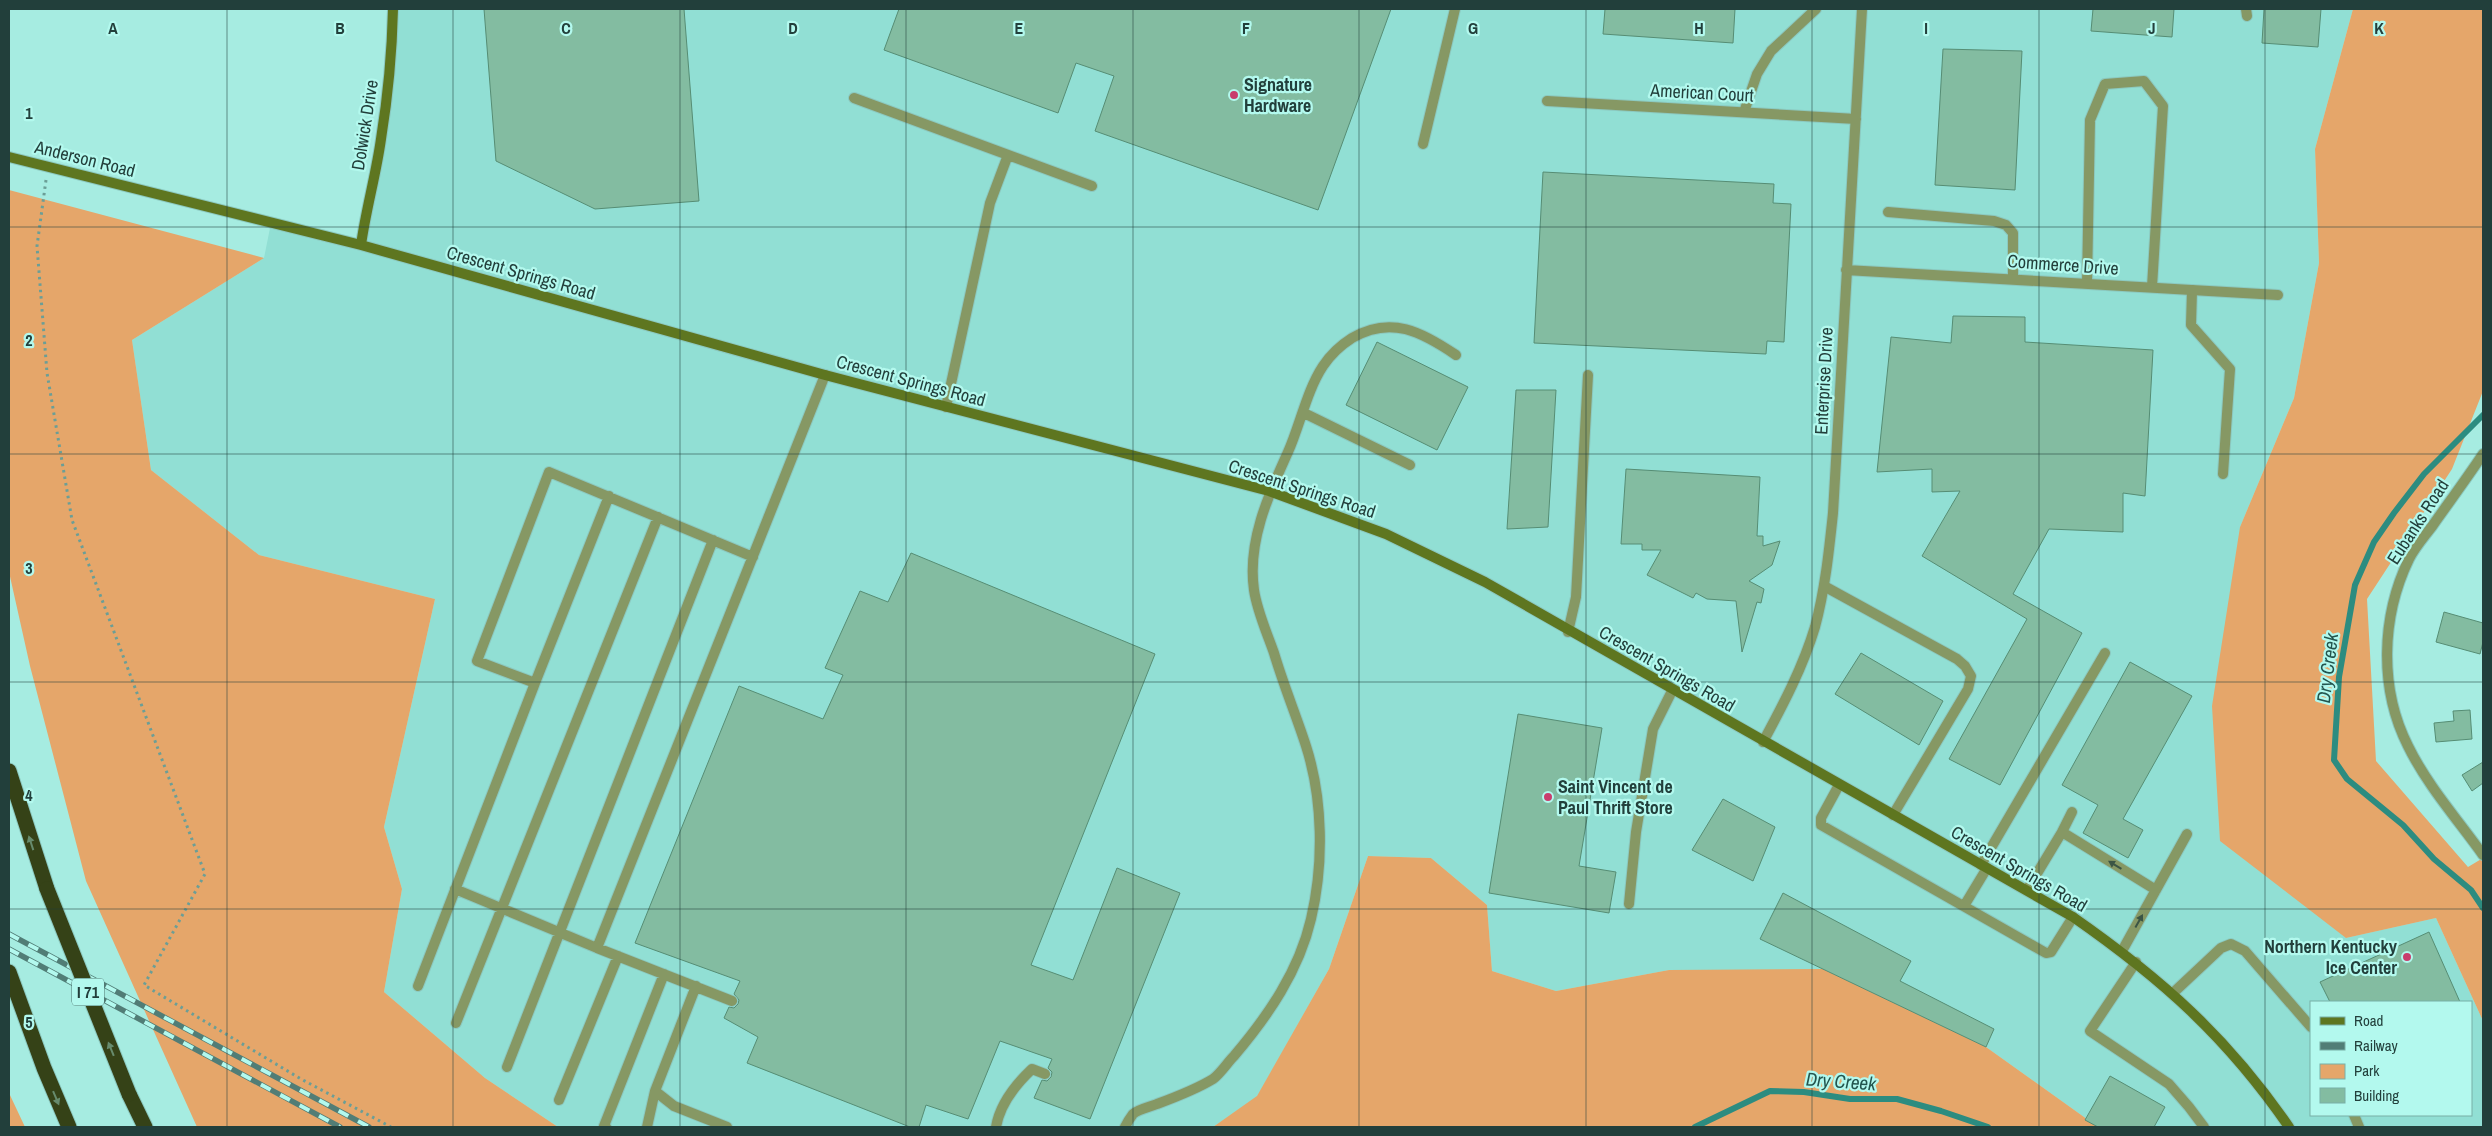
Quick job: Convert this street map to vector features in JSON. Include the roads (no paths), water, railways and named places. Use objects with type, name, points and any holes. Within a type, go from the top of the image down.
[{"type":"highway","name":"I 71","points":[[9,771],[46,889],[129,1094],[145,1127]]},
{"type":"highway","points":[[9,972],[44,1068],[69,1127]]},
{"type":"main road","name":"Dolwick Drive","points":[[361,245],[382,131],[392,56],[393,9]]},
{"type":"main road","name":"Anderson Road","points":[[9,156],[154,193]]},
{"type":"main road","name":"Crescent Springs Road","points":[[154,193],[361,245],[825,375],[1269,491],[1386,534],[1485,582],[1568,632],[2073,917],[2122,951],[2173,993],[2237,1057],[2290,1127]]},
{"type":"street","points":[[1423,144],[1455,9]]},
{"type":"street","points":[[1744,112],[1757,74],[1771,51],[1816,9]]},
{"type":"street","name":"Enterprise Drive","points":[[1763,742],[1802,664],[1815,627],[1824,586],[1833,513],[1862,9]]},
{"type":"street","points":[[2087,283],[2090,120],[2105,84],[2144,81],[2163,106],[2152,287]]},
{"type":"street","points":[[854,98],[1092,186]]},
{"type":"street","name":"American Court","points":[[1548,101],[1856,119]]},
{"type":"street","points":[[946,406],[990,203],[1008,155]]},
{"type":"street","points":[[1888,212],[1994,221],[2006,225],[2013,233],[2013,278]]},
{"type":"street","name":"Commerce Drive","points":[[1846,270],[2013,278],[2278,295]]},
{"type":"street","points":[[2192,290],[2191,325],[2230,369],[2222,474]]},
{"type":"street","points":[[1125,1127],[1134,1113],[1184,1094],[1215,1077],[1250,1037],[1278,1000],[1294,965],[1311,919],[1318,870],[1316,787],[1306,746],[1286,694],[1254,591],[1253,568],[1256,539],[1269,491],[1304,413],[1322,367],[1340,346],[1365,331],[1381,326],[1396,327],[1435,341],[1456,354]]},
{"type":"street","points":[[597,948],[825,375]]},
{"type":"street","points":[[1568,632],[1576,597],[1588,376]]},
{"type":"street","points":[[1304,413],[1410,465]]},
{"type":"street","name":"Eubanks Road","points":[[2483,454],[2410,558],[2398,586],[2390,618],[2387,648],[2389,682],[2396,717],[2408,747],[2426,777],[2483,855]]},
{"type":"street","points":[[535,683],[477,661],[550,472],[753,557]]},
{"type":"street","points":[[418,986],[608,496]]},
{"type":"street","points":[[456,1023],[500,908],[658,517]]},
{"type":"street","points":[[507,1067],[714,540]]},
{"type":"street","points":[[1824,586],[1957,659],[1965,666],[1971,676],[1968,689],[1893,815]]},
{"type":"street","points":[[1964,906],[1984,866],[2105,653]]},
{"type":"street","points":[[1629,904],[1636,832],[1653,729],[1672,690]]},
{"type":"street","points":[[1839,785],[1820,818],[1821,825],[1964,906],[2046,952],[2051,952],[2073,917]]},
{"type":"street","points":[[2027,890],[2072,812]]},
{"type":"street","points":[[2062,832],[2156,890]]},
{"type":"street","points":[[2122,951],[2188,834]]},
{"type":"street","points":[[455,889],[732,1001]]},
{"type":"street","points":[[2173,993],[2220,948],[2230,944],[2245,951],[2310,1026]]},
{"type":"street","points":[[559,1100],[618,956]]},
{"type":"street","points":[[2136,962],[2090,1031],[2169,1084],[2189,1106],[2204,1127]]},
{"type":"street","points":[[606,1127],[604,1126],[664,974]]},
{"type":"street","points":[[647,1127],[655,1091],[696,986]]},
{"type":"street","points":[[996,1127],[999,1112],[1018,1082],[1032,1069],[1045,1074]]},
{"type":"street","points":[[655,1091],[674,1106],[727,1127]]},
{"type":"waterway","name":"Dry Creek","points":[[2483,415],[2424,474],[2394,513],[2374,542],[2355,585],[2339,677],[2334,760],[2347,779],[2403,825],[2434,859],[2471,890],[2483,908]]},
{"type":"waterway","name":"Dry Creek","points":[[1695,1127],[1770,1091],[1804,1092],[1850,1099],[1897,1099],[1988,1127]]},
{"type":"railway","points":[[9,934],[369,1127]]},
{"type":"railway","points":[[9,949],[340,1127]]},
{"type":"place","name":"Signature Hardware","points":[[1234,95]]},
{"type":"place","name":"Saint Vincent de Paul Thrift Store","points":[[1548,797]]},
{"type":"place","name":"Northern Kentucky Ice Center","points":[[2407,957]]}]
